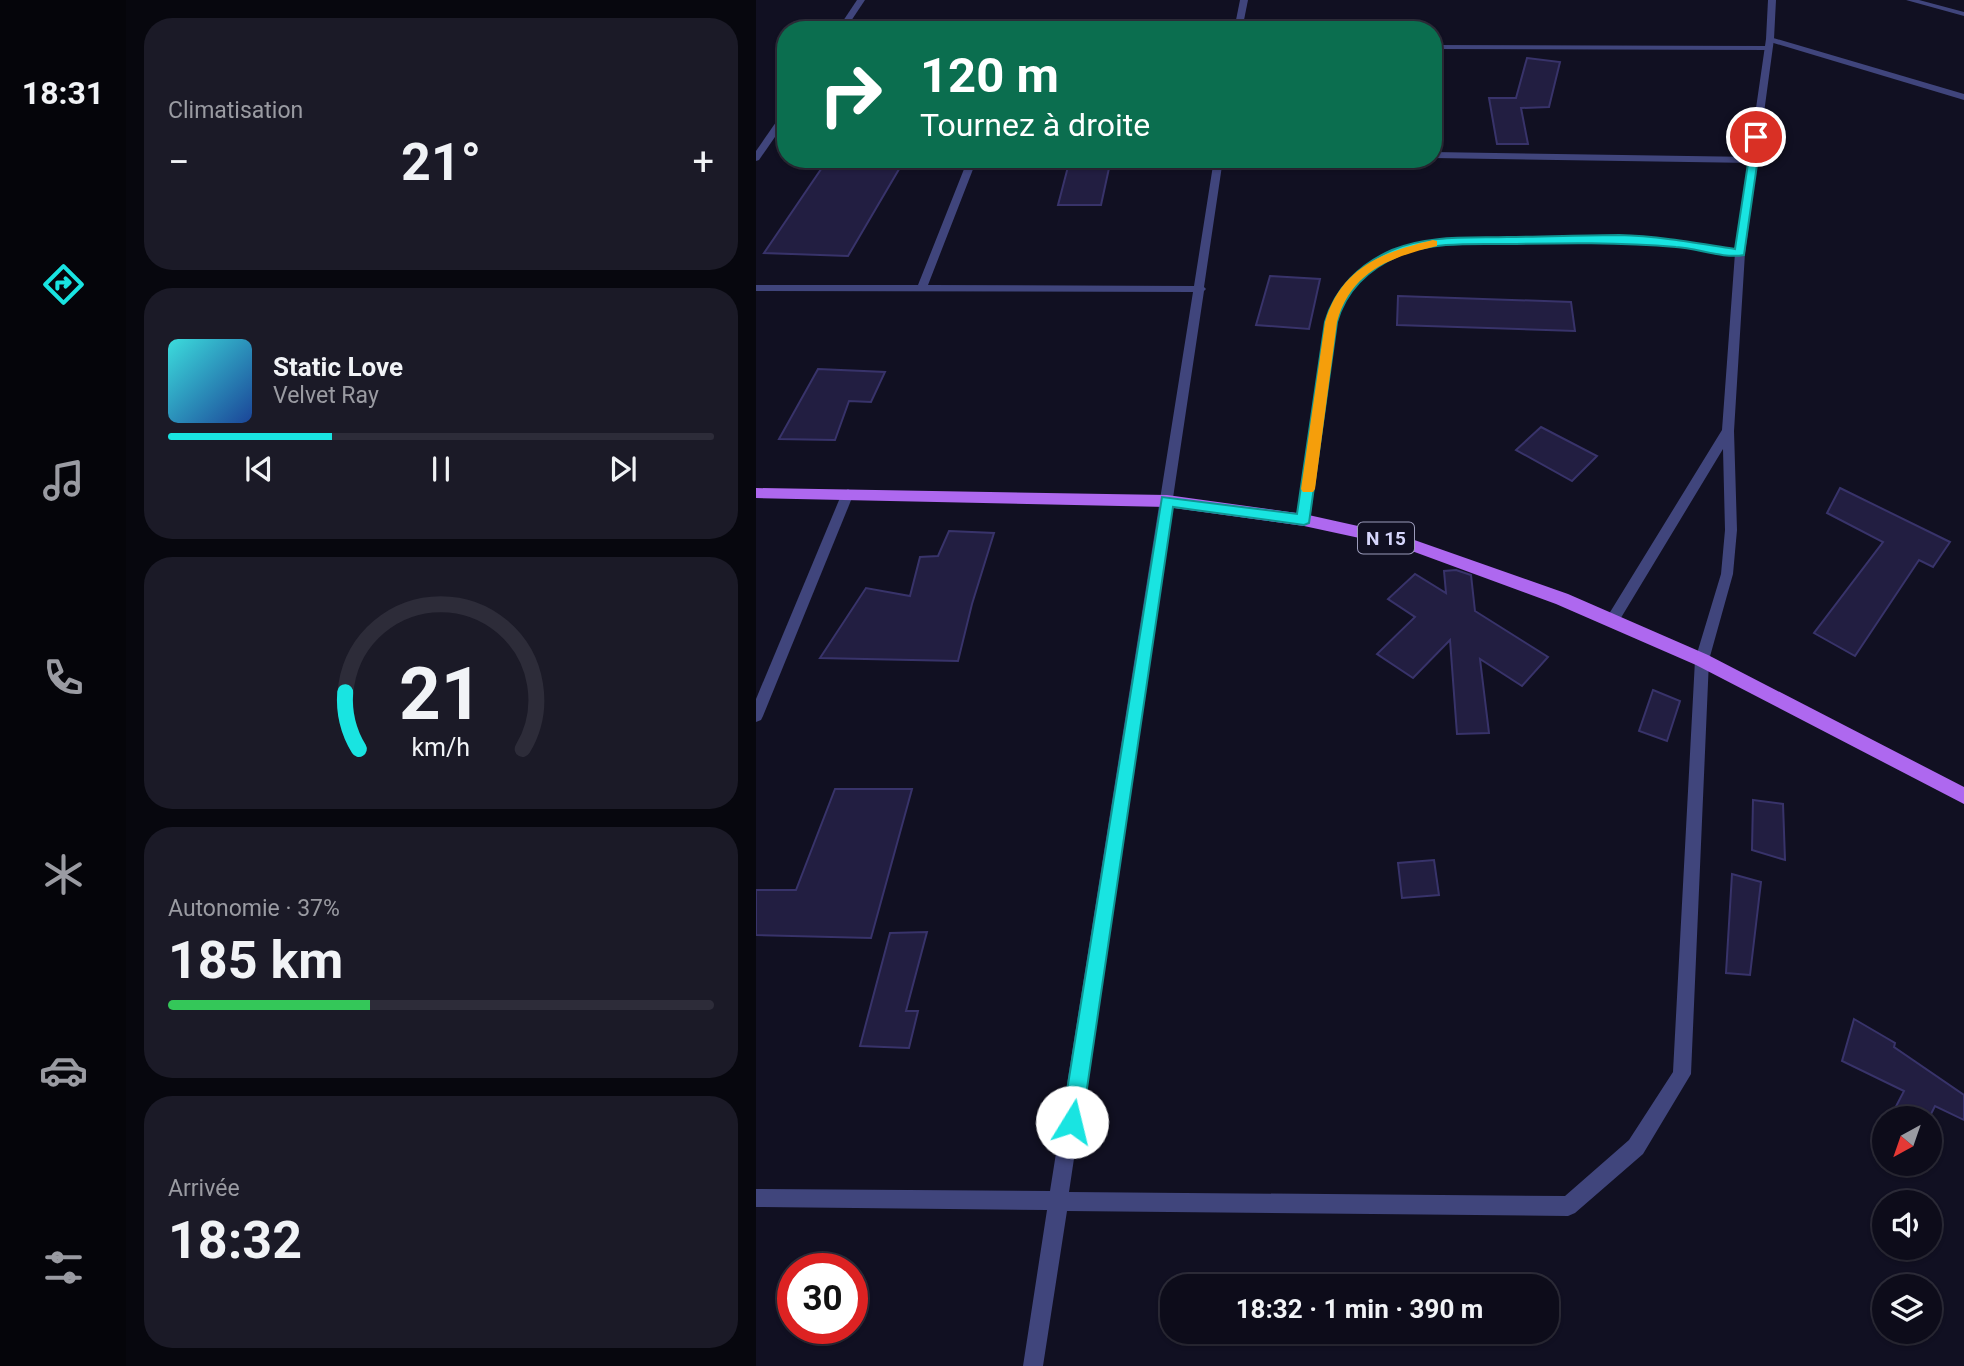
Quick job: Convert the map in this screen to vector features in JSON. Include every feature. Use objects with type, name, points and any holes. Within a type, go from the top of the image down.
[{"type":"main road","name":"N 15","points":[[756,494],[848,493],[1167,501],[1304,520],[1403,542],[1562,599],[1702,660],[1964,796]]},
{"type":"street","points":[[847,21],[861,0]]},
{"type":"street","points":[[1240,21],[1244,0]]},
{"type":"street","points":[[756,1198],[1568,1206],[1636,1147],[1682,1074],[1702,660],[1727,574],[1731,530],[1728,431],[1740,253],[1769,43],[1772,0]]},
{"type":"street","points":[[1910,0],[1964,14]]},
{"type":"street","points":[[1442,47],[1769,43],[1964,97]]},
{"type":"street","points":[[756,158],[777,127]]},
{"type":"street","points":[[1442,155],[1754,160]]},
{"type":"street","points":[[922,288],[969,168]]},
{"type":"street","points":[[1033,1366],[1218,168]]},
{"type":"street","points":[[1304,520],[1331,322],[1337,303],[1350,285],[1370,267],[1396,253],[1422,244],[1475,241],[1620,239],[1685,244],[1740,253]]},
{"type":"street","points":[[756,288],[1201,289]]},
{"type":"street","points":[[1611,622],[1728,431]]},
{"type":"street","points":[[756,716],[848,493]]},
{"type":"building","points":[[1527,58],[1560,62],[1549,107],[1521,108],[1528,144],[1497,144],[1489,98],[1516,98]]},
{"type":"building","points":[[822,168],[900,168],[848,256],[764,253]]},
{"type":"building","points":[[1068,168],[1109,168],[1101,205],[1058,205]]},
{"type":"building","points":[[1270,276],[1320,279],[1309,329],[1256,325]]},
{"type":"building","points":[[1398,296],[1571,302],[1575,331],[1397,325]]},
{"type":"building","points":[[818,369],[885,372],[871,402],[849,401],[835,440],[779,439]]},
{"type":"building","points":[[1541,427],[1597,456],[1572,481],[1516,450]]},
{"type":"building","points":[[1840,488],[1950,542],[1933,567],[1919,560],[1855,656],[1814,633],[1883,542],[1827,513]]},
{"type":"building","points":[[949,531],[994,533],[958,661],[820,658],[866,588],[910,596],[920,557],[938,556]]},
{"type":"building","points":[[1456,570],[1471,575],[1475,611],[1548,657],[1522,686],[1480,659],[1489,733],[1457,734],[1450,640],[1413,678],[1377,654],[1415,617],[1388,599],[1415,574],[1446,593],[1444,571]]},
{"type":"building","points":[[1653,690],[1680,701],[1667,741],[1639,731]]},
{"type":"building","points":[[835,789],[912,789],[871,938],[756,935],[756,890],[796,890]]},
{"type":"building","points":[[1753,800],[1783,804],[1785,860],[1752,850]]},
{"type":"building","points":[[1434,860],[1439,895],[1402,898],[1398,863]]},
{"type":"building","points":[[1732,874],[1761,882],[1750,975],[1726,973]]},
{"type":"building","points":[[927,932],[906,1011],[918,1011],[909,1048],[860,1046],[890,933]]},
{"type":"building","points":[[1854,1019],[1895,1043],[1894,1047],[1964,1095],[1964,1120],[1942,1109],[1942,1106],[1896,1106],[1904,1091],[1842,1061]]},
{"type":"slow traffic","points":[[1308,489],[1331,322],[1337,303],[1350,285],[1370,267],[1396,253],[1422,244],[1433,244]]},
{"type":"route","points":[[1072,1122],[1167,501],[1304,520],[1331,322],[1337,303],[1350,285],[1370,267],[1396,253],[1422,244],[1475,241],[1648,240],[1740,253],[1756,137]]}]
